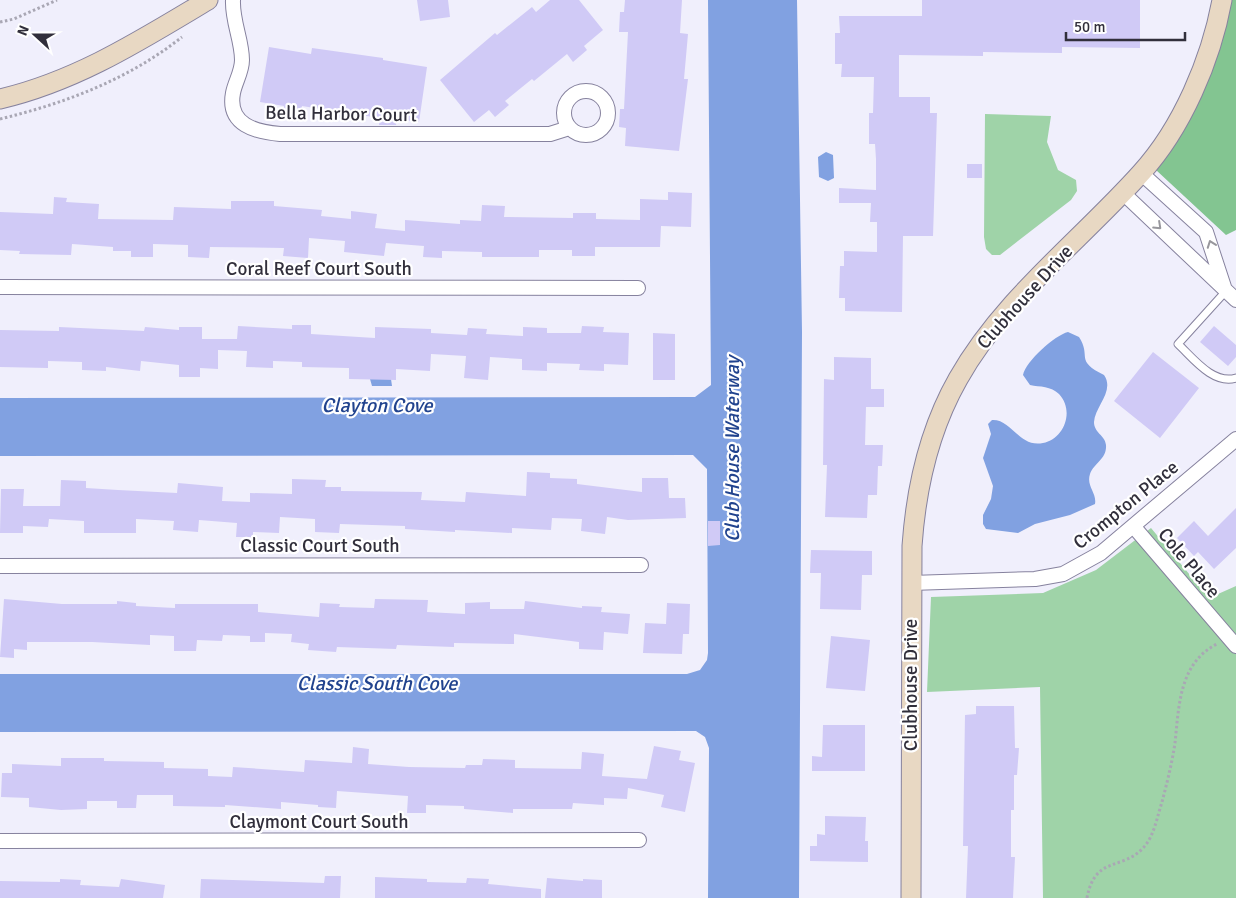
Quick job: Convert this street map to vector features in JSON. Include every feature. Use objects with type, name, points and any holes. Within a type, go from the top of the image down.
[{"type":"street","points":[[0,98],[66,78],[103,62],[208,0]]},
{"type":"street","name":"Bella Harbor Court","points":[[233,0],[233,14],[242,62],[232,94],[233,108],[240,122],[252,129],[280,134],[550,134],[569,128]]},
{"type":"street","name":"Clubhouse Drive","points":[[912,898],[911,583],[913,527],[918,494],[929,449],[951,391],[981,344],[1015,303],[1141,173],[1170,133],[1185,105],[1210,46],[1222,0]]},
{"type":"street","points":[[1141,173],[1206,232],[1231,295]]},
{"type":"street","points":[[1122,192],[1231,295]]},
{"type":"street","name":"Coral Reef Court South","points":[[0,287],[638,288]]},
{"type":"street","name":"Crompton Place","points":[[911,583],[1050,577],[1088,562],[1134,527],[1236,439]]},
{"type":"street","name":"Cole Place","points":[[1134,527],[1234,644]]},
{"type":"street","name":"Classic Court South","points":[[0,566],[640,564]]},
{"type":"street","name":"Claymont Court South","points":[[0,841],[639,840]]},
{"type":"lane","points":[[1231,295],[1178,344],[1216,377],[1228,380],[1236,378]]},
{"type":"path","points":[[0,22],[14,19],[57,0]]},
{"type":"path","points":[[1087,898],[1092,883],[1100,870],[1132,856],[1147,842],[1166,788],[1175,744],[1178,704],[1194,660],[1212,646],[1234,644]]},
{"type":"green space","points":[[1232,0],[1236,0],[1236,230],[1226,235],[1156,170],[1200,93],[1222,42]]},
{"type":"green space","points":[[985,114],[1051,116],[1047,142],[1058,170],[1076,180],[1077,191],[1071,200],[1000,255],[992,255],[986,249],[984,237]]},
{"type":"green space","points":[[1151,528],[1209,598],[1236,586],[1236,898],[1043,898],[1040,687],[927,692],[931,597],[1043,593],[1096,570]]},
{"type":"water","points":[[708,0],[797,0],[802,332],[799,898],[708,898],[709,748],[705,737],[696,731],[0,732],[0,674],[687,674],[700,670],[707,660],[708,653],[707,469],[693,455],[0,456],[0,398],[695,397],[711,385]]},
{"type":"water","points":[[826,152],[833,155],[834,178],[828,181],[819,177],[818,157]]},
{"type":"water","points":[[1068,332],[1079,337],[1083,344],[1086,362],[1104,375],[1107,381],[1106,393],[1094,422],[1094,426],[1104,439],[1106,445],[1104,454],[1092,470],[1089,478],[1095,504],[1070,515],[1035,524],[1018,533],[986,529],[983,524],[983,515],[991,499],[993,486],[983,458],[991,434],[988,424],[992,420],[999,421],[1022,438],[1035,443],[1043,443],[1057,436],[1062,430],[1067,416],[1064,401],[1059,394],[1052,390],[1030,385],[1023,375],[1029,363],[1042,349],[1062,334]]},
{"type":"water","points":[[370,379],[391,379],[392,386],[372,386]]},
{"type":"building","points":[[417,0],[448,0],[450,17],[420,21]]},
{"type":"building","points":[[550,0],[579,0],[603,30],[584,46],[587,50],[573,62],[567,54],[534,81],[532,79],[505,101],[509,105],[495,117],[489,110],[474,122],[440,80],[495,33],[497,35],[532,7],[536,12]]},
{"type":"building","points":[[625,0],[682,0],[680,33],[688,34],[684,79],[688,79],[679,151],[625,146],[626,128],[619,127],[620,109],[624,109],[628,32],[619,32],[620,12],[624,12]]},
{"type":"building","points":[[922,0],[1140,0],[1140,48],[1062,47],[1062,53],[983,52],[983,56],[899,55],[899,97],[930,97],[930,113],[937,113],[933,236],[903,236],[902,312],[845,311],[845,298],[839,298],[840,266],[844,266],[844,251],[877,252],[877,222],[870,222],[871,203],[839,203],[839,188],[876,190],[876,159],[875,144],[869,144],[869,113],[873,113],[874,77],[841,77],[842,64],[835,64],[835,33],[840,33],[839,16],[922,16]]},
{"type":"building","points":[[269,47],[311,54],[312,48],[383,58],[383,60],[427,67],[419,122],[397,119],[396,125],[379,125],[380,118],[347,113],[346,119],[334,117],[334,111],[302,106],[300,116],[283,113],[284,106],[260,102]]},
{"type":"building","points":[[967,164],[982,164],[982,178],[967,178]]},
{"type":"building","points":[[668,192],[692,193],[691,227],[661,226],[660,247],[595,247],[595,256],[572,256],[572,250],[539,250],[539,257],[482,257],[482,252],[442,251],[442,258],[423,257],[424,246],[386,243],[384,256],[344,252],[345,241],[309,238],[308,258],[283,256],[284,248],[210,247],[209,258],[188,257],[188,245],[153,244],[153,257],[131,257],[131,251],[113,251],[113,247],[72,244],[71,255],[19,254],[20,251],[0,250],[0,212],[53,214],[54,197],[67,198],[66,202],[99,204],[98,219],[173,220],[174,207],[231,209],[231,201],[274,201],[274,206],[322,210],[321,216],[351,219],[351,211],[377,214],[375,228],[405,231],[405,220],[460,224],[460,220],[481,221],[482,205],[505,206],[504,217],[573,218],[573,213],[596,213],[596,219],[640,220],[640,199],[668,200]]},
{"type":"building","points":[[292,325],[311,325],[311,334],[375,338],[375,327],[431,329],[431,333],[467,335],[468,328],[487,329],[486,334],[523,336],[523,327],[547,328],[547,333],[581,333],[582,326],[604,327],[603,332],[629,333],[628,365],[604,364],[604,371],[579,370],[580,364],[547,363],[547,371],[522,370],[522,359],[490,357],[488,380],[464,378],[466,356],[431,354],[430,371],[396,369],[396,380],[349,379],[349,368],[302,367],[302,362],[273,361],[273,368],[246,367],[247,351],[218,350],[218,369],[200,368],[200,377],[179,377],[179,365],[141,361],[140,371],[106,367],[106,371],[82,370],[82,362],[48,361],[48,368],[0,367],[0,330],[59,331],[59,327],[144,331],[145,327],[179,330],[179,327],[202,327],[202,339],[237,339],[238,326],[292,329]]},
{"type":"building","points":[[1214,326],[1236,345],[1236,357],[1228,366],[1200,342]]},
{"type":"building","points":[[653,333],[675,334],[675,380],[653,380]]},
{"type":"building","points":[[1153,352],[1199,388],[1160,438],[1114,401]]},
{"type":"building","points":[[834,357],[871,358],[871,389],[884,389],[884,407],[866,407],[865,445],[883,445],[882,466],[878,466],[877,495],[868,495],[867,518],[825,517],[827,465],[823,465],[824,379],[834,380]]},
{"type":"building","points":[[527,472],[550,473],[550,478],[577,479],[577,484],[642,492],[642,478],[668,478],[669,498],[685,498],[686,518],[628,520],[607,517],[605,534],[581,531],[582,519],[552,518],[551,530],[512,528],[512,533],[455,530],[455,532],[405,529],[405,526],[340,524],[339,533],[315,532],[315,519],[280,517],[279,533],[253,532],[253,537],[236,537],[237,523],[199,520],[198,532],[173,530],[174,521],[136,519],[136,533],[84,533],[84,521],[49,519],[48,527],[23,526],[23,533],[0,533],[1,489],[24,489],[23,506],[60,506],[61,480],[86,481],[86,488],[177,493],[178,483],[223,487],[222,501],[250,502],[250,493],[292,494],[292,479],[326,480],[325,487],[341,487],[341,491],[422,492],[421,500],[465,502],[466,492],[526,496]]},
{"type":"building","points":[[1236,508],[1236,548],[1214,569],[1198,552],[1194,556],[1177,538],[1194,521],[1208,536]]},
{"type":"building","points":[[708,521],[720,521],[720,545],[708,546]]},
{"type":"building","points":[[811,550],[872,551],[872,575],[862,575],[861,610],[820,609],[821,573],[810,573]]},
{"type":"building","points":[[4,599],[62,604],[117,604],[117,601],[136,603],[136,606],[175,608],[175,604],[258,604],[258,612],[319,617],[320,603],[340,604],[339,607],[374,608],[375,599],[428,600],[427,612],[465,614],[465,603],[490,602],[490,609],[524,609],[525,601],[582,608],[582,606],[602,607],[601,612],[630,614],[628,634],[604,632],[603,650],[579,649],[579,642],[514,634],[514,644],[454,643],[454,647],[397,645],[396,649],[337,647],[336,652],[308,650],[309,644],[291,642],[292,634],[265,633],[265,642],[250,642],[250,636],[223,635],[222,641],[197,640],[196,651],[174,651],[174,636],[150,635],[150,645],[92,642],[27,642],[27,650],[14,649],[14,658],[0,657]]},
{"type":"building","points":[[667,603],[690,604],[689,634],[683,634],[682,654],[643,653],[645,623],[666,624]]},
{"type":"building","points":[[831,636],[870,640],[865,691],[826,688]]},
{"type":"building","points":[[976,706],[1014,706],[1015,748],[1019,748],[1017,775],[1014,775],[1014,810],[1011,810],[1011,857],[1015,857],[1013,898],[966,898],[968,846],[963,846],[965,715],[976,714]]},
{"type":"building","points":[[823,725],[865,725],[865,771],[812,771],[812,756],[822,757]]},
{"type":"building","points":[[654,746],[681,751],[679,760],[695,763],[685,812],[661,807],[664,795],[628,788],[627,799],[604,798],[604,805],[573,803],[572,809],[513,809],[513,813],[464,809],[464,806],[426,805],[426,813],[407,813],[408,796],[337,791],[336,808],[281,802],[281,809],[225,805],[225,807],[173,806],[173,795],[137,795],[136,808],[117,808],[117,801],[87,801],[87,809],[61,810],[29,807],[29,798],[1,797],[2,773],[12,773],[12,764],[61,766],[61,758],[104,758],[104,761],[164,762],[164,768],[208,769],[208,776],[232,777],[233,767],[304,772],[305,760],[352,763],[353,747],[369,749],[368,764],[409,767],[465,768],[466,765],[482,765],[483,759],[515,760],[515,768],[581,769],[582,752],[604,754],[602,776],[647,779]]},
{"type":"building","points":[[825,816],[866,817],[865,841],[868,841],[868,862],[810,861],[810,846],[817,846],[817,834],[825,835]]},
{"type":"building","points":[[325,876],[341,876],[340,898],[200,898],[201,879],[324,883]]},
{"type":"building","points":[[375,877],[427,879],[427,882],[466,883],[467,878],[489,879],[488,884],[541,889],[541,898],[375,898]]},
{"type":"building","points":[[547,878],[583,881],[583,879],[602,880],[602,898],[545,898]]},
{"type":"building","points":[[60,879],[81,880],[80,885],[119,887],[121,879],[165,885],[163,898],[0,898],[0,881],[60,882]]},
{"type":"water label","name":"Clayton Cove","points":[[377,405]]},
{"type":"water label","name":"Club House Waterway","points":[[732,449]]},
{"type":"water label","name":"Classic South Cove","points":[[377,683]]}]
